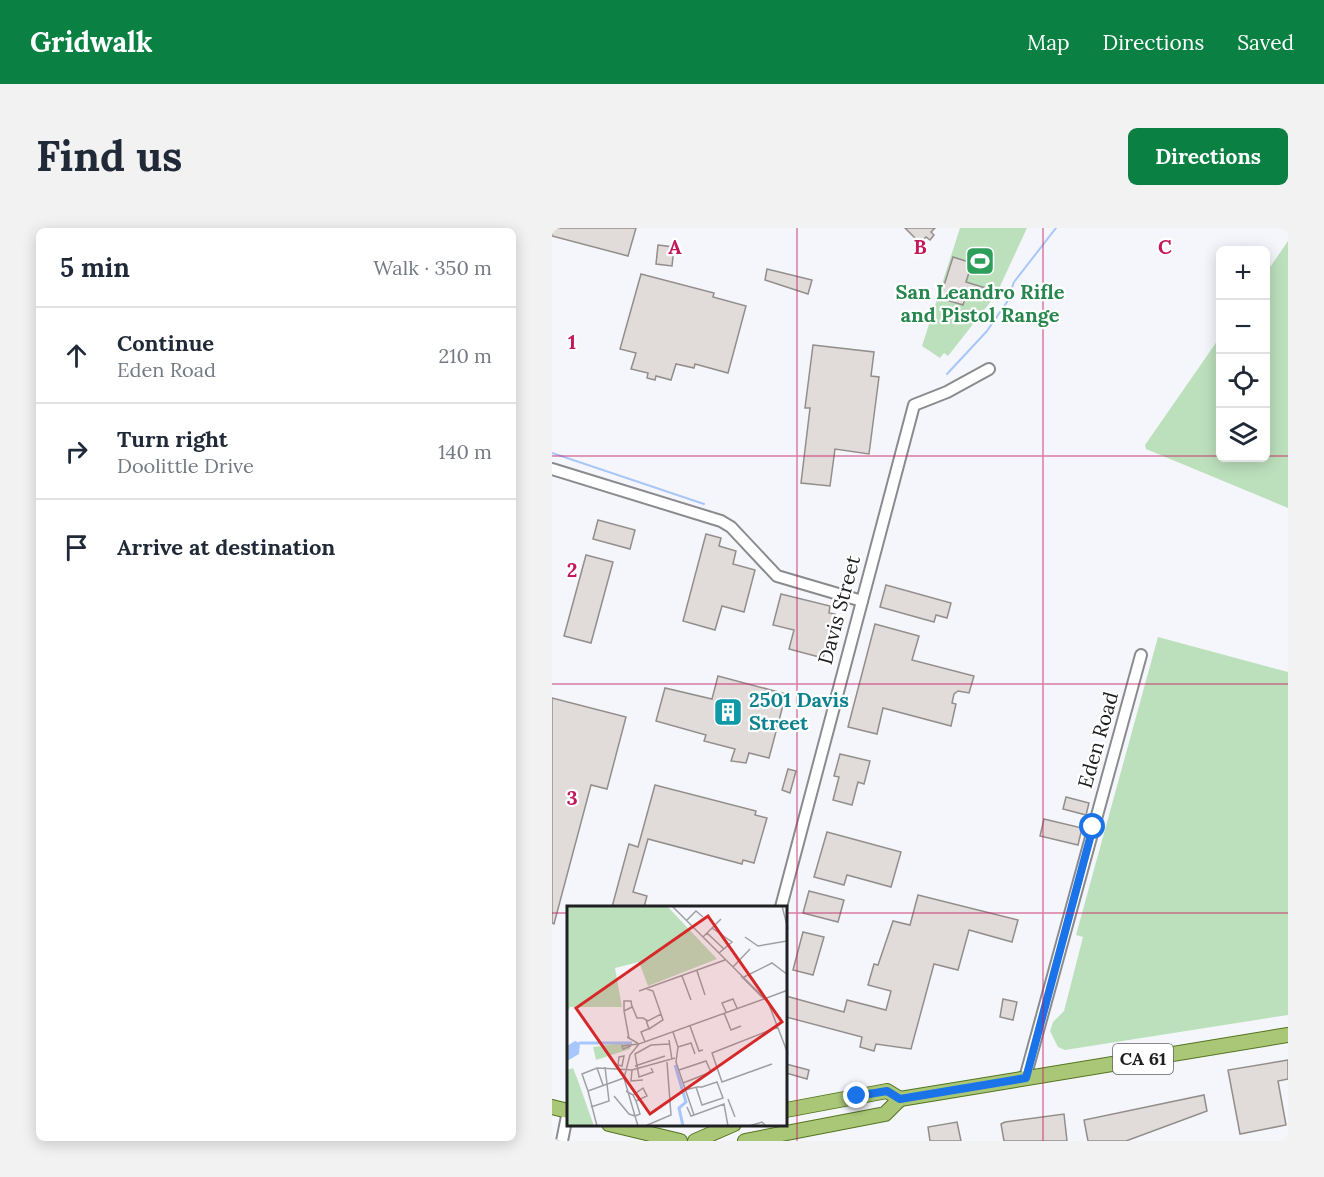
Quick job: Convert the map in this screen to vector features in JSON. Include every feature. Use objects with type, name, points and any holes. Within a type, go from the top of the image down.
[{"type":"main road","name":"CA 61","points":[[745,1141],[885,1114],[900,1099],[1288,1035]]},
{"type":"main road","name":"CA 61","points":[[788,1110],[887,1091],[900,1099]]},
{"type":"main road","points":[[552,1107],[567,1111]]},
{"type":"main road","points":[[613,1126],[680,1141]]},
{"type":"main road","points":[[695,1141],[720,1135],[733,1126]]},
{"type":"main road","points":[[720,1135],[737,1141]]},
{"type":"street","name":"Davis Street","points":[[781,906],[914,405],[947,392],[989,369]]},
{"type":"street","points":[[552,469],[721,521],[731,526],[777,576],[790,582],[862,601]]},
{"type":"street","name":"Eden Road","points":[[1026,1078],[1141,655]]},
{"type":"street","points":[[562,1141],[567,1116]]},
{"type":"green space","name":"San Leandro Rifle and Pistol Range","points":[[960,228],[1027,228],[996,295],[948,356],[944,353],[940,358],[922,346]]},
{"type":"green space","points":[[1288,241],[1288,508],[1146,449],[1145,445],[1216,343],[1216,462],[1270,462],[1270,267]]},
{"type":"green space","points":[[1158,637],[1288,672],[1288,1015],[1065,1050],[1058,1047],[1050,1031],[1053,1022],[1064,1011],[1083,937],[1076,935]]},
{"type":"building","points":[[552,228],[636,228],[628,256],[552,236]]},
{"type":"building","points":[[905,228],[935,228],[931,232],[934,235],[930,240],[926,237],[920,243]]},
{"type":"building","points":[[658,245],[674,247],[672,266],[656,264]]},
{"type":"building","points":[[953,257],[972,263],[966,282],[992,290],[989,299],[967,292],[963,305],[940,298]]},
{"type":"building","points":[[767,269],[812,280],[808,294],[765,280]]},
{"type":"building","points":[[641,274],[714,293],[713,297],[746,306],[728,373],[695,364],[694,368],[676,364],[671,380],[656,376],[655,380],[647,378],[648,373],[631,369],[636,353],[620,349]]},
{"type":"building","points":[[813,345],[874,352],[871,376],[879,377],[869,454],[835,449],[830,486],[801,483],[810,408],[805,408]]},
{"type":"building","points":[[598,520],[635,530],[630,549],[593,539]]},
{"type":"building","points":[[706,534],[721,538],[719,546],[736,551],[733,564],[755,570],[744,612],[722,606],[715,630],[683,621]]},
{"type":"building","points":[[586,555],[613,562],[591,643],[564,636]]},
{"type":"building","points":[[886,585],[951,603],[947,618],[936,615],[934,622],[880,607]]},
{"type":"building","points":[[781,594],[830,606],[829,613],[835,614],[823,658],[789,649],[794,630],[773,625]]},
{"type":"building","points":[[875,624],[919,636],[912,660],[974,676],[969,693],[958,691],[954,694],[952,703],[956,704],[951,726],[883,708],[877,734],[848,727]]},
{"type":"building","name":"2501 Davis Street","points":[[718,676],[786,694],[769,758],[749,753],[746,763],[731,761],[735,749],[704,741],[706,735],[656,721],[665,688],[712,699]]},
{"type":"building","points":[[552,698],[626,717],[607,789],[591,785],[554,924],[552,923]]},
{"type":"building","points":[[840,754],[870,761],[864,784],[858,782],[852,805],[833,800],[839,777],[834,776]]},
{"type":"building","points":[[788,769],[796,771],[790,793],[782,790]]},
{"type":"building","points":[[655,785],[756,811],[755,815],[767,818],[754,863],[743,860],[742,864],[648,839],[633,892],[647,896],[644,906],[612,906],[629,844],[638,847]]},
{"type":"building","points":[[1066,797],[1089,803],[1086,815],[1063,809]]},
{"type":"building","points":[[1044,819],[1082,828],[1078,845],[1040,836]]},
{"type":"building","points":[[827,832],[901,852],[891,887],[847,875],[844,885],[814,877]]},
{"type":"building","points":[[809,891],[844,900],[838,922],[803,913]]},
{"type":"building","points":[[918,895],[1018,920],[1012,942],[969,930],[958,970],[934,964],[911,1049],[876,1044],[874,1051],[860,1047],[862,1037],[788,1018],[788,997],[844,1012],[847,1000],[886,1010],[891,991],[868,985],[874,964],[878,965],[893,921],[910,925]]},
{"type":"building","points":[[803,932],[824,937],[813,975],[793,970]]},
{"type":"building","points":[[1003,999],[1017,1002],[1013,1020],[1000,1017]]},
{"type":"building","points":[[1288,1060],[1288,1079],[1278,1081],[1286,1125],[1240,1134],[1228,1070]]},
{"type":"building","points":[[788,1065],[809,1070],[807,1079],[788,1074]]},
{"type":"building","points":[[1204,1095],[1207,1111],[1126,1141],[1088,1141],[1084,1120]]},
{"type":"building","points":[[1064,1114],[1067,1141],[1004,1141],[1001,1124],[1005,1122]]},
{"type":"building","points":[[957,1122],[961,1141],[930,1141],[928,1127]]},
{"type":"waterway","points":[[947,374],[987,331],[1007,302],[1014,282],[1056,228]]},
{"type":"waterway","points":[[552,453],[704,504]]},
{"type":"place","name":"San Leandro Rifle and Pistol Range","points":[[980,261]]},
{"type":"place","name":"2501 Davis Street","points":[[728,712]]},
{"type":"route","points":[[857,1096],[887,1091],[900,1099],[1026,1078],[1093,827]]}]
